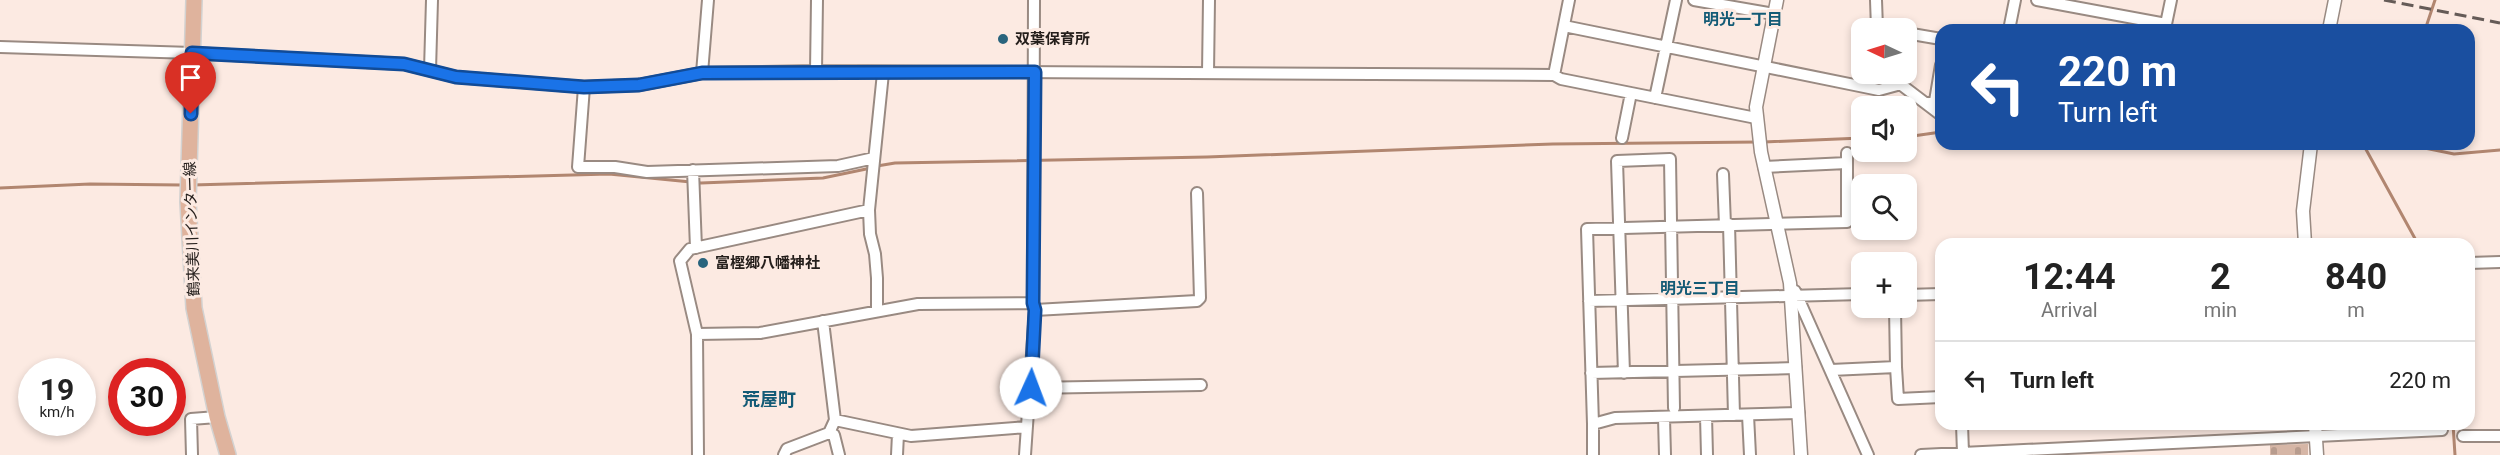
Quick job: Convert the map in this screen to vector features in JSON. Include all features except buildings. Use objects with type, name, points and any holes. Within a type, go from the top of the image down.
[{"type":"main road","name":"鶴来美川インター線","points":[[194,0],[188,196],[194,308],[217,417],[228,455]]},
{"type":"street","points":[[430,70],[432,0]]},
{"type":"street","points":[[702,73],[708,0]]},
{"type":"street","points":[[816,71],[817,0]]},
{"type":"street","points":[[1025,455],[1031,388],[1034,307],[1034,0]]},
{"type":"street","points":[[1208,73],[1209,0]]},
{"type":"street","points":[[1554,75],[1569,0]]},
{"type":"street","points":[[1655,98],[1676,0]]},
{"type":"street","points":[[1694,0],[1774,14]]},
{"type":"street","points":[[1777,0],[1756,107],[1764,167],[1775,223],[1794,296],[1831,370],[1868,455]]},
{"type":"street","points":[[1876,0],[1878,18]]},
{"type":"street","points":[[2010,24],[2014,0]]},
{"type":"street","points":[[2037,0],[2151,24]]},
{"type":"street","points":[[2166,24],[2171,0]]},
{"type":"street","points":[[2330,24],[2335,0]]},
{"type":"street","points":[[1564,26],[1880,90],[1901,84],[1935,110]]},
{"type":"street","points":[[1917,35],[1935,38]]},
{"type":"street","points":[[0,47],[192,53],[404,64],[468,78],[584,87],[639,85],[702,73],[816,71],[1554,75],[1561,79],[1756,118]]},
{"type":"street","points":[[878,310],[875,254],[870,234],[869,210],[882,72]]},
{"type":"street","points":[[584,87],[578,167],[615,167],[647,172],[873,164]]},
{"type":"street","points":[[1622,138],[1631,93]]},
{"type":"street","points":[[1927,104],[1935,101]]},
{"type":"street","points":[[2305,238],[2303,211],[2310,150]]},
{"type":"street","points":[[1593,455],[1587,229],[1847,222],[1847,158],[1764,167]]},
{"type":"street","points":[[1624,373],[1617,161],[1670,159],[1674,408]]},
{"type":"street","points":[[693,171],[696,248]]},
{"type":"street","points":[[1723,174],[1732,297],[1734,415]]},
{"type":"street","points":[[697,334],[760,333],[918,304],[1034,307],[1197,301],[1200,298],[1197,193]]},
{"type":"street","points":[[698,455],[697,334],[680,261],[690,249],[869,210]]},
{"type":"street","points":[[2475,263],[2500,262]]},
{"type":"street","points":[[1589,301],[1851,294]]},
{"type":"street","points":[[1917,295],[1935,294]]},
{"type":"street","points":[[1794,296],[1801,455]]},
{"type":"street","points":[[1895,318],[1898,399],[1935,397]]},
{"type":"street","points":[[784,455],[787,449],[830,433],[835,420],[823,321]]},
{"type":"street","points":[[1831,370],[1896,367]]},
{"type":"street","points":[[1591,373],[1796,368]]},
{"type":"street","points":[[1031,388],[1201,385]]},
{"type":"street","points":[[1593,424],[1615,418],[1799,413]]},
{"type":"street","points":[[1749,415],[1750,455]]},
{"type":"street","points":[[1706,416],[1707,455]]},
{"type":"street","points":[[192,455],[191,419],[217,417]]},
{"type":"street","points":[[1664,418],[1665,455]]},
{"type":"street","points":[[835,420],[911,436],[1027,427]]},
{"type":"street","points":[[1962,430],[1964,453]]},
{"type":"street","points":[[2315,430],[2317,455]]},
{"type":"street","points":[[1921,455],[2222,442],[2315,430],[2442,430]]},
{"type":"street","points":[[830,433],[834,435],[839,455]]},
{"type":"street","points":[[897,455],[898,434]]},
{"type":"street","points":[[2463,436],[2500,436]]},
{"type":"green space","points":[[2308,444],[2308,455],[2270,455],[2270,445]]},
{"type":"waterway","points":[[2427,24],[2435,0]]},
{"type":"waterway","points":[[1917,135],[1935,133]]},
{"type":"waterway","points":[[1764,142],[1851,138]]},
{"type":"waterway","points":[[877,166],[895,163],[1207,157],[1553,144],[1758,142]]},
{"type":"waterway","points":[[2366,150],[2415,238]]},
{"type":"waterway","points":[[2434,150],[2454,154],[2500,150]]},
{"type":"waterway","points":[[192,185],[609,174],[701,183],[823,178],[871,168]]},
{"type":"waterway","points":[[0,188],[90,184],[182,185]]},
{"type":"waterway","points":[[2453,430],[2455,455]]},
{"type":"railway","points":[[2384,0],[2500,23]]},
{"type":"place","name":"双葉保育所","points":[[1003,39]]},
{"type":"place","name":"富樫郷八幡神社","points":[[703,263]]},
{"type":"district","name":"明光一丁目","points":[[1743,19]]},
{"type":"district","name":"明光三丁目","points":[[1700,288]]},
{"type":"district","name":"荒屋町","points":[[769,399]]},
{"type":"route","points":[[191,114],[192,53],[404,64],[456,77],[584,87],[639,85],[702,73],[1035,72],[1033,303],[1035,310],[1031,388]]}]
